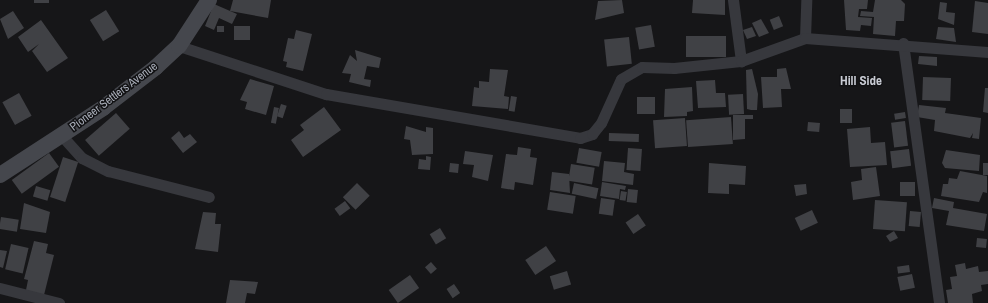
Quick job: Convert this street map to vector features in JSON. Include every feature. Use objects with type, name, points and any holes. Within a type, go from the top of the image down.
[{"type":"street","name":"Pioneer Settlers Avenue","points":[[0,175],[62,136],[136,84],[179,46],[209,0]]},
{"type":"street","points":[[733,0],[741,61]]},
{"type":"street","points":[[805,38],[806,0]]},
{"type":"street","points":[[179,46],[326,94],[580,138],[592,134],[601,123],[621,79],[642,67],[674,68],[741,61],[805,38],[903,43],[988,52]]},
{"type":"street","points":[[903,43],[939,303]]},
{"type":"street","points":[[62,136],[82,158],[102,169],[209,198]]},
{"type":"street","points":[[0,288],[60,303]]},
{"type":"building","points":[[34,0],[49,0],[49,3],[34,3]]},
{"type":"building","points":[[233,0],[271,0],[268,18],[230,11]]},
{"type":"building","points":[[622,0],[624,13],[595,20],[598,1]]},
{"type":"building","points":[[693,0],[725,0],[725,15],[692,13]]},
{"type":"building","points":[[844,0],[868,0],[867,9],[859,9],[858,17],[872,18],[871,26],[861,25],[860,31],[846,30]]},
{"type":"building","points":[[875,0],[901,0],[905,4],[904,21],[896,21],[895,36],[873,34],[874,17],[860,16],[861,11],[873,12]]},
{"type":"building","points":[[975,1],[988,3],[988,34],[972,32]]},
{"type":"building","points":[[940,2],[947,3],[946,12],[955,13],[954,25],[938,19]]},
{"type":"building","points":[[214,4],[237,14],[232,24],[219,18],[214,30],[205,26]]},
{"type":"building","points":[[106,10],[119,31],[103,41],[90,20]]},
{"type":"building","points":[[13,11],[24,28],[8,39],[0,19]]},
{"type":"building","points":[[779,16],[783,26],[774,30],[770,20]]},
{"type":"building","points":[[761,19],[769,33],[759,37],[752,23]]},
{"type":"building","points":[[41,20],[68,58],[47,72],[32,51],[39,44],[28,52],[18,37]]},
{"type":"building","points":[[651,25],[655,47],[639,49],[635,28]]},
{"type":"building","points":[[217,26],[224,26],[224,32],[217,32]]},
{"type":"building","points":[[234,26],[250,26],[250,40],[234,40]]},
{"type":"building","points":[[752,27],[756,36],[747,39],[743,30]]},
{"type":"building","points":[[938,27],[954,28],[956,42],[936,39]]},
{"type":"building","points":[[296,30],[312,34],[303,71],[286,67],[287,62],[283,61],[288,38],[294,39]]},
{"type":"building","points":[[686,36],[726,36],[726,57],[686,57]]},
{"type":"building","points":[[629,37],[632,64],[607,66],[604,40]]},
{"type":"building","points":[[355,50],[381,58],[379,68],[367,66],[364,79],[371,80],[370,87],[349,82],[351,74],[342,73],[350,55],[357,61]]},
{"type":"building","points":[[919,56],[937,57],[937,66],[918,64]]},
{"type":"building","points":[[786,68],[791,89],[781,89],[782,107],[763,108],[761,77],[777,77],[777,69]]},
{"type":"building","points":[[490,69],[508,70],[504,96],[509,97],[508,109],[472,106],[474,87],[479,88],[479,81],[489,82]]},
{"type":"building","points":[[752,69],[758,94],[757,110],[747,109],[746,70]]},
{"type":"building","points":[[923,77],[951,78],[950,101],[922,100]]},
{"type":"building","points":[[250,79],[274,86],[266,115],[245,109],[247,102],[240,100]]},
{"type":"building","points":[[715,80],[716,93],[725,93],[726,107],[698,108],[696,81]]},
{"type":"building","points":[[692,87],[693,111],[687,112],[687,116],[664,117],[665,89]]},
{"type":"building","points":[[985,88],[988,88],[988,113],[983,112]]},
{"type":"building","points":[[19,93],[32,116],[15,125],[2,102]]},
{"type":"building","points":[[743,94],[744,114],[729,115],[728,95]]},
{"type":"building","points":[[511,96],[517,97],[515,112],[509,111]]},
{"type":"building","points":[[637,97],[655,97],[655,114],[637,114]]},
{"type":"building","points":[[281,104],[287,106],[283,118],[277,116]]},
{"type":"building","points":[[919,105],[946,108],[945,113],[981,118],[979,139],[972,138],[973,133],[970,138],[934,131],[935,120],[917,117]]},
{"type":"building","points":[[274,107],[279,108],[276,124],[271,123]]},
{"type":"building","points":[[324,107],[341,130],[303,157],[291,140],[304,130],[300,125]]},
{"type":"building","points":[[840,109],[852,109],[852,123],[840,123]]},
{"type":"building","points":[[905,112],[906,118],[895,120],[894,114]]},
{"type":"building","points":[[116,113],[130,129],[99,156],[85,140]]},
{"type":"building","points":[[733,115],[753,115],[753,119],[745,119],[745,139],[733,140]]},
{"type":"building","points":[[731,117],[733,144],[688,147],[686,120]]},
{"type":"building","points":[[685,118],[687,146],[655,148],[653,120]]},
{"type":"building","points":[[905,121],[908,146],[894,148],[891,123]]},
{"type":"building","points":[[808,122],[820,123],[819,132],[807,131]]},
{"type":"building","points":[[406,126],[426,132],[426,127],[433,128],[433,154],[412,155],[410,140],[404,139]]},
{"type":"building","points":[[870,127],[871,143],[885,142],[887,165],[850,167],[847,129]]},
{"type":"building","points":[[179,131],[184,138],[190,134],[197,142],[183,153],[171,138]]},
{"type":"building","points":[[609,133],[639,134],[639,142],[609,141]]},
{"type":"building","points":[[518,147],[531,149],[530,157],[537,158],[533,185],[515,182],[514,190],[501,188],[506,154],[517,155]]},
{"type":"building","points":[[579,148],[602,152],[599,167],[576,163]]},
{"type":"building","points":[[628,148],[642,149],[640,171],[626,170]]},
{"type":"building","points":[[909,149],[911,166],[892,168],[890,151]]},
{"type":"building","points":[[946,150],[980,155],[979,171],[945,168],[942,163]]},
{"type":"building","points":[[465,151],[493,155],[488,181],[472,177],[474,165],[463,164]]},
{"type":"building","points":[[49,153],[59,167],[22,194],[12,180]]},
{"type":"building","points":[[426,156],[431,157],[430,170],[418,169],[419,159],[426,160]]},
{"type":"building","points":[[63,157],[78,162],[65,202],[50,197]]},
{"type":"building","points":[[604,161],[625,163],[624,172],[634,174],[633,185],[602,181]]},
{"type":"building","points":[[450,163],[459,164],[458,173],[449,172]]},
{"type":"building","points":[[709,163],[746,166],[745,185],[729,184],[729,194],[708,193]]},
{"type":"building","points":[[983,163],[988,163],[988,175],[983,175]]},
{"type":"building","points":[[571,164],[595,168],[592,185],[568,181]]},
{"type":"building","points":[[876,167],[880,196],[853,200],[851,182],[862,180],[861,169]]},
{"type":"building","points":[[960,171],[987,176],[987,193],[983,192],[979,202],[941,196],[943,184],[948,184],[949,178],[957,179]]},
{"type":"building","points":[[552,172],[569,174],[570,193],[550,190]]},
{"type":"building","points":[[602,182],[626,186],[625,190],[620,189],[619,199],[600,196]]},
{"type":"building","points":[[900,182],[915,182],[915,196],[900,196]]},
{"type":"building","points":[[357,183],[370,196],[356,210],[343,197]]},
{"type":"building","points":[[574,183],[598,188],[596,199],[572,194]]},
{"type":"building","points":[[806,184],[807,194],[796,196],[794,185]]},
{"type":"building","points":[[36,186],[50,190],[47,201],[33,197]]},
{"type":"building","points":[[628,189],[638,190],[637,203],[627,202]]},
{"type":"building","points":[[621,191],[627,192],[626,201],[620,200]]},
{"type":"building","points":[[550,192],[576,196],[573,214],[547,210]]},
{"type":"building","points":[[601,198],[615,200],[613,216],[599,214]]},
{"type":"building","points":[[934,198],[954,202],[953,208],[987,214],[984,231],[946,225],[949,211],[932,208]]},
{"type":"building","points":[[875,200],[907,202],[905,231],[873,229]]},
{"type":"building","points":[[345,201],[350,208],[340,216],[334,209]]},
{"type":"building","points":[[24,203],[50,212],[46,233],[20,229]]},
{"type":"building","points":[[812,210],[818,223],[801,231],[795,218]]},
{"type":"building","points":[[910,211],[921,212],[920,227],[909,226]]},
{"type":"building","points":[[203,212],[216,213],[215,224],[221,224],[218,252],[195,249]]},
{"type":"building","points":[[638,214],[646,226],[633,234],[626,222]]},
{"type":"building","points":[[1,217],[19,220],[17,232],[0,229]]},
{"type":"building","points":[[440,228],[446,238],[436,244],[430,234]]},
{"type":"building","points":[[894,231],[898,238],[890,242],[886,236]]},
{"type":"building","points":[[977,238],[987,239],[986,248],[976,247]]},
{"type":"building","points":[[34,241],[48,244],[46,253],[54,255],[44,295],[26,290],[28,280],[24,279]]},
{"type":"building","points":[[11,244],[29,248],[23,273],[5,269]]},
{"type":"building","points":[[546,246],[556,261],[535,275],[525,260]]},
{"type":"building","points":[[0,250],[7,251],[3,268],[0,267]]},
{"type":"building","points":[[431,262],[437,269],[431,274],[425,267]]},
{"type":"building","points":[[965,263],[966,269],[978,266],[979,272],[988,271],[988,284],[981,285],[982,291],[972,294],[973,303],[948,303],[946,290],[952,289],[950,277],[957,276],[955,265]]},
{"type":"building","points":[[909,265],[910,272],[898,274],[897,267]]},
{"type":"building","points":[[567,271],[571,284],[554,290],[550,276]]},
{"type":"building","points":[[912,274],[915,288],[900,291],[897,277]]},
{"type":"building","points":[[410,275],[419,288],[398,303],[389,290]]},
{"type":"building","points":[[230,280],[258,282],[255,294],[247,293],[245,303],[226,303]]},
{"type":"building","points":[[454,284],[460,293],[453,298],[447,289]]},
{"type":"district","name":"Hill Side","points":[[861,81]]}]
